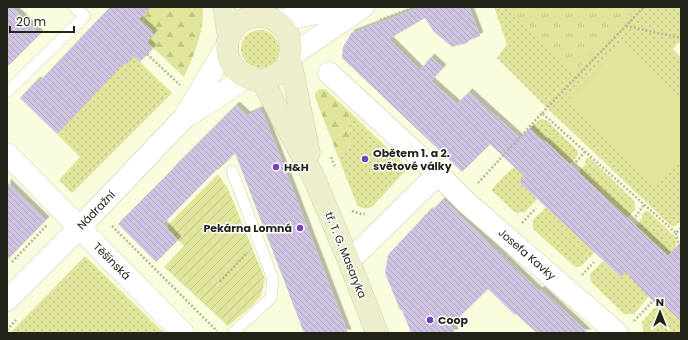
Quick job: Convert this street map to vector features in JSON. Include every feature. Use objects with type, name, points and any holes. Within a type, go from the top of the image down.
[{"type":"street","points":[[224,7],[229,59],[236,70],[254,79],[270,79],[274,77],[286,67],[290,58],[292,48],[290,38],[285,28],[268,15]]},
{"type":"street","points":[[228,42],[232,30],[246,18],[347,7]]},
{"type":"street","points":[[290,58],[363,7]]},
{"type":"street","name":"Nádražní","points":[[7,300],[79,228],[184,118],[228,42]]},
{"type":"street","name":"tř. T. G. Masaryka","points":[[290,58],[314,178]]},
{"type":"street","name":"Josefa Kavky","points":[[329,73],[438,174],[467,203],[624,328]]},
{"type":"street","name":"Nádražní","points":[[184,118],[219,96],[254,79]]},
{"type":"street","name":"tř. T. G. Masaryka","points":[[254,79],[314,178],[378,330]]},
{"type":"street","name":"Těšínská","points":[[7,154],[184,333]]},
{"type":"street","points":[[349,261],[438,174]]},
{"type":"lane","points":[[7,92],[85,16],[74,7]]},
{"type":"lane","points":[[232,171],[273,279],[271,298],[232,333]]},
{"type":"path","points":[[467,203],[478,184],[542,113],[644,7]]},
{"type":"path","points":[[626,26],[681,38]]},
{"type":"path","points":[[147,54],[183,88]]},
{"type":"path","points":[[542,113],[676,233],[681,255]]},
{"type":"path","points":[[573,165],[585,152]]},
{"type":"path","points":[[633,220],[644,205]]},
{"type":"path","points":[[522,224],[536,208]]},
{"type":"path","points":[[352,211],[361,214],[367,213]]},
{"type":"path","points":[[111,224],[218,333]]},
{"type":"path","points":[[676,233],[681,228]]},
{"type":"path","points":[[220,282],[259,241]]},
{"type":"path","points":[[580,277],[594,262]]},
{"type":"path","points":[[624,328],[653,301]]},
{"type":"green space","points":[[136,7],[203,7],[200,34],[195,52],[184,77],[147,42],[154,34],[152,32],[153,31],[139,19],[143,14]]},
{"type":"green space","points":[[494,7],[681,7],[681,40],[673,49],[681,58],[681,221],[679,223],[671,226],[497,58],[507,44]]},
{"type":"green space","points":[[508,7],[637,7],[574,72]]},
{"type":"green space","points":[[256,30],[264,30],[274,35],[278,42],[278,56],[274,63],[264,68],[256,68],[246,63],[244,60],[241,53],[241,45],[246,35],[249,33]]},
{"type":"green space","points":[[623,44],[681,101],[681,157],[654,184],[568,100]]},
{"type":"green space","points":[[134,56],[172,93],[72,193],[59,180],[80,157],[57,134],[124,63],[126,64]]},
{"type":"green space","points":[[319,89],[326,90],[350,112],[349,125],[351,146],[339,159],[315,97],[315,93]]},
{"type":"green space","points":[[350,112],[407,167],[407,169],[372,207],[368,208],[363,208],[357,205],[339,159],[351,146],[349,125]]},
{"type":"green space","points":[[540,119],[546,120],[578,151],[577,157],[569,164],[545,141],[542,139],[541,140],[530,130],[530,128]]},
{"type":"green space","points":[[526,156],[528,158],[518,170],[524,176],[519,182],[537,199],[525,212],[516,213],[491,190]]},
{"type":"green space","points":[[590,158],[634,201],[635,209],[627,218],[578,172],[586,164],[585,159]]},
{"type":"green space","points":[[218,174],[228,189],[265,279],[261,296],[251,307],[228,326],[164,267],[184,246],[168,230],[168,225]]},
{"type":"green space","points":[[546,207],[595,252],[581,266],[575,267],[533,229],[533,220]]},
{"type":"green space","points":[[648,211],[676,237],[676,248],[668,256],[636,226],[642,219],[643,213]]},
{"type":"green space","points":[[85,256],[164,333],[10,333]]},
{"type":"green space","points":[[603,261],[621,277],[626,272],[650,295],[634,314],[624,314],[591,282],[590,274]]},
{"type":"green space","points":[[660,302],[679,319],[681,318],[681,333],[645,333],[643,331],[642,322]]},
{"type":"building","points":[[7,7],[12,7],[40,34],[7,67]]},
{"type":"building","points":[[110,7],[151,7],[139,19],[154,34],[147,42],[153,48],[140,62],[134,56],[126,65],[124,63],[57,134],[20,98],[37,80],[39,82]]},
{"type":"building","points":[[419,7],[469,7],[480,36],[465,44],[452,47],[433,31],[425,18],[389,39],[420,70],[431,57],[443,68],[431,81],[457,104],[469,92],[520,138],[530,128],[668,256],[681,242],[681,321],[660,302],[657,305],[626,272],[621,277],[519,182],[524,176],[490,144],[462,172],[342,58],[343,47],[351,33]]},
{"type":"building","points":[[236,105],[247,115],[261,109],[348,333],[304,333],[235,153],[218,170],[217,169],[163,224],[178,240],[156,262],[118,224]]},
{"type":"building","points":[[7,182],[46,220],[7,260]]},
{"type":"building","points":[[443,199],[539,291],[541,289],[588,333],[537,333],[516,314],[515,315],[488,289],[452,324],[455,333],[411,333],[385,273],[388,255],[429,211],[431,212]]},
{"type":"place","name":"Obětem 1. a 2. světové války","points":[[365,159]]},
{"type":"place","name":"H&H","points":[[276,167]]},
{"type":"place","name":"Pekárna Lomná","points":[[300,228]]},
{"type":"place","name":"Coop","points":[[430,320]]}]
